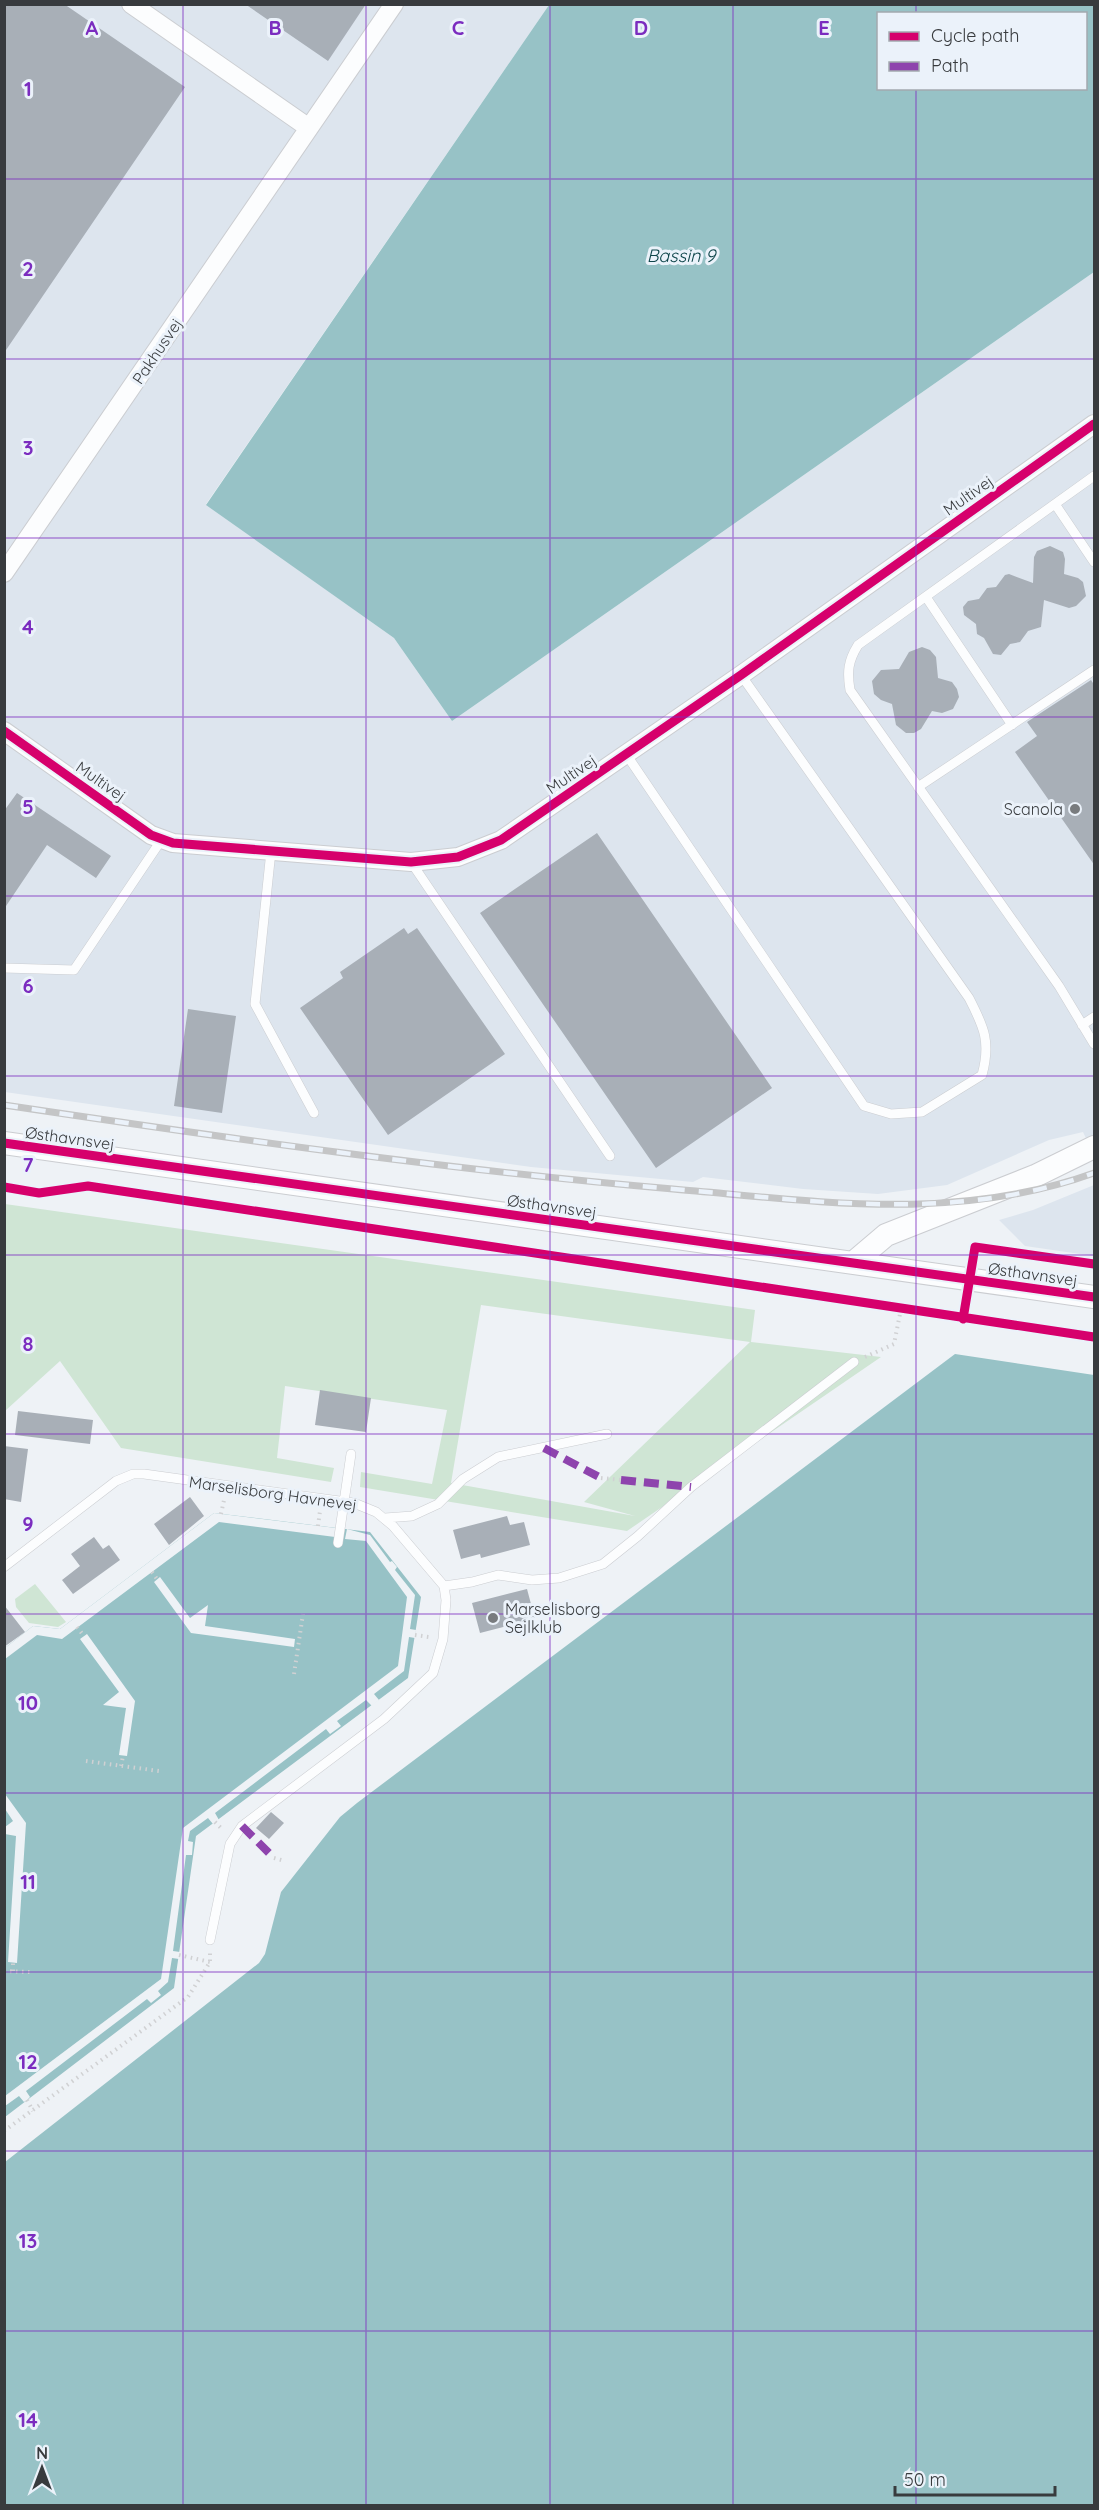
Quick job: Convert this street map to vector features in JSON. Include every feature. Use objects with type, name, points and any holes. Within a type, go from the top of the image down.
[{"type":"street","points":[[130,4],[309,128]]},
{"type":"street","name":"Pakhusvej","points":[[4,573],[394,4]]},
{"type":"street","name":"Multivej","points":[[4,731],[151,835],[173,843],[411,862],[458,857],[501,840],[741,675],[1095,424]]},
{"type":"street","name":"Østhavnsvej","points":[[4,1143],[1095,1298]]},
{"type":"street","points":[[853,1263],[886,1235],[1035,1176],[1095,1147]]},
{"type":"lane","points":[[1095,476],[858,645],[850,659],[847,674],[850,690],[1059,986],[1095,1044]]},
{"type":"lane","points":[[1055,504],[1095,562]]},
{"type":"lane","points":[[926,597],[1012,725]]},
{"type":"lane","points":[[918,787],[1095,670]]},
{"type":"lane","points":[[626,754],[864,1106],[891,1114],[922,1112],[982,1075],[988,1053],[983,1025],[969,998],[741,675]]},
{"type":"lane","points":[[4,968],[74,970],[162,839]]},
{"type":"lane","points":[[270,850],[255,1004],[314,1113]]},
{"type":"lane","points":[[411,862],[610,1156]]},
{"type":"lane","points":[[1082,1025],[1095,1017]]},
{"type":"lane","points":[[210,1940],[230,1844],[242,1826],[384,1719],[433,1673],[443,1639],[447,1600],[444,1586],[498,1575],[532,1580],[559,1578],[603,1564],[638,1536],[690,1487],[854,1362]]},
{"type":"lane","points":[[385,1518],[412,1516],[438,1504],[463,1479],[498,1457],[607,1434]]},
{"type":"lane","points":[[338,1544],[351,1454]]},
{"type":"lane","name":"Marselisborg Havnevej","points":[[4,1567],[116,1481],[133,1474],[344,1501],[366,1506],[385,1518],[414,1548],[444,1586]]},
{"type":"path","points":[[889,1308],[911,1311]]},
{"type":"path","points":[[854,1362],[894,1344],[901,1309]]},
{"type":"path","points":[[601,1478],[621,1480]]},
{"type":"path","points":[[221,1514],[224,1500]]},
{"type":"path","points":[[318,1526],[319,1514]]},
{"type":"path","points":[[152,1572],[157,1579]]},
{"type":"path","points":[[294,1674],[296,1643],[303,1614]]},
{"type":"path","points":[[77,1628],[84,1636]]},
{"type":"path","points":[[415,1635],[424,1636]]},
{"type":"path","points":[[122,1766],[123,1756]]},
{"type":"path","points":[[86,1761],[159,1771]]},
{"type":"path","points":[[215,1822],[220,1828]]},
{"type":"path","points":[[274,1858],[285,1861]]},
{"type":"path","points":[[4,2131],[188,1997],[210,1962],[210,1940]]},
{"type":"path","points":[[179,1955],[210,1962]]},
{"type":"path","points":[[13,1962],[13,1971]]},
{"type":"path","points":[[4,1971],[30,1972]]},
{"type":"path","points":[[27,2100],[33,2111]]},
{"type":"shaded area","points":[[5,5],[549,5],[206,504],[394,638],[452,721],[1094,272],[1094,1155],[1083,1132],[1049,1140],[947,1185],[878,1194],[803,1189],[703,1177],[693,1182],[531,1167],[5,1092]]},
{"type":"shaded area","points":[[1094,1185],[1094,1256],[1025,1246],[999,1220],[1033,1210]]},
{"type":"green space","points":[[5,1204],[755,1310],[751,1342],[881,1357],[627,1531],[360,1487],[361,1472],[432,1484],[447,1410],[285,1386],[277,1458],[334,1468],[331,1482],[121,1448],[60,1361],[5,1411]],"holes":[[[481,1305],[750,1342],[584,1502],[635,1516],[451,1483]]]},
{"type":"green space","points":[[35,1584],[66,1622],[58,1627],[29,1623],[16,1607],[15,1599]]},
{"type":"water","name":"Bassin 9","points":[[549,5],[1094,5],[1094,272],[452,721],[394,638],[206,505]]},
{"type":"water","points":[[955,1354],[1094,1375],[1094,2505],[5,2505],[5,2162],[259,1963],[265,1954],[281,1892],[340,1817]]},
{"type":"water","points":[[214,1513],[370,1532],[421,1597],[408,1678],[196,1836],[174,1988],[5,2117],[5,1648],[33,1626],[60,1629]]},
{"type":"pier","points":[[214,1513],[336,1528],[335,1537],[219,1522],[62,1639],[37,1635],[5,1659],[5,1648],[33,1626],[60,1629]]},
{"type":"pier","points":[[347,1529],[370,1535],[390,1562],[392,1561],[397,1567],[395,1570],[415,1595],[410,1629],[416,1630],[415,1638],[409,1637],[404,1671],[374,1694],[379,1700],[372,1706],[366,1700],[337,1721],[341,1726],[330,1734],[326,1729],[215,1813],[219,1820],[213,1824],[208,1818],[190,1831],[188,1841],[193,1842],[192,1855],[186,1855],[173,1951],[180,1952],[179,1959],[172,1958],[168,1982],[158,1991],[161,1995],[151,2003],[147,1999],[26,2091],[30,2097],[27,2100],[24,2102],[19,2096],[5,2106],[5,2096],[161,1979],[183,1828],[398,1666],[407,1597],[366,1541],[345,1539]]},
{"type":"pier","points":[[160,1577],[190,1618],[208,1605],[205,1626],[295,1639],[294,1647],[191,1633],[154,1582]]},
{"type":"pier","points":[[87,1634],[135,1701],[127,1756],[119,1755],[126,1708],[103,1705],[119,1692],[80,1639]]},
{"type":"pier","points":[[5,1794],[26,1823],[17,1963],[8,1962],[16,1836],[5,1834],[5,1827],[13,1821],[5,1809]]},
{"type":"building","points":[[4,4],[64,4],[185,87],[4,353]]},
{"type":"building","points":[[245,4],[366,4],[328,61]]},
{"type":"building","points":[[1050,546],[1063,552],[1064,574],[1083,582],[1086,596],[1076,606],[1069,608],[1044,600],[1041,627],[1028,631],[1020,642],[1010,644],[1001,655],[993,654],[984,638],[977,634],[976,624],[964,615],[963,607],[968,601],[979,599],[987,588],[996,587],[1005,575],[1009,574],[1033,583],[1034,557],[1037,551]]},
{"type":"building","points":[[922,647],[930,650],[936,657],[938,678],[952,682],[959,697],[953,709],[942,713],[932,711],[921,729],[914,733],[906,733],[896,725],[892,704],[881,700],[874,694],[872,681],[881,670],[899,669],[909,652]]},
{"type":"building","name":"Scanola","points":[[1091,680],[1095,686],[1095,866],[1015,752],[1037,736],[1027,722]]},
{"type":"building","points":[[17,793],[111,856],[96,878],[47,845],[4,909],[4,811]]},
{"type":"building","points":[[597,833],[772,1088],[656,1168],[480,913]]},
{"type":"building","points":[[404,928],[408,934],[417,928],[505,1054],[388,1135],[300,1008],[343,978],[340,972]]},
{"type":"building","points":[[188,1009],[236,1016],[222,1113],[174,1106]]},
{"type":"building","points":[[320,1390],[371,1398],[366,1432],[315,1425]]},
{"type":"building","points":[[18,1411],[93,1420],[90,1444],[15,1435]]},
{"type":"building","points":[[4,1446],[28,1449],[21,1502],[4,1499]]},
{"type":"building","points":[[190,1497],[204,1516],[169,1545],[154,1524]]},
{"type":"building","points":[[507,1516],[510,1525],[524,1522],[530,1545],[481,1558],[480,1554],[461,1559],[453,1530]]},
{"type":"building","points":[[94,1537],[103,1549],[109,1545],[120,1560],[73,1594],[62,1580],[80,1566],[71,1554]]},
{"type":"building","points":[[527,1589],[535,1619],[480,1633],[472,1603]]},
{"type":"building","points":[[4,1605],[25,1632],[4,1647]]},
{"type":"building","points":[[271,1812],[284,1823],[269,1839],[256,1828]]},
{"type":"railway","points":[[4,1105],[422,1163],[780,1199],[885,1204],[938,1203],[990,1198],[1042,1189],[1094,1173]]},
{"type":"marked path","points":[[544,1448],[601,1478]]},
{"type":"marked path","points":[[621,1480],[691,1487]]},
{"type":"marked path","points":[[242,1826],[274,1858]]},
{"type":"cycle path","points":[[4,731],[151,835],[173,843],[411,862],[458,857],[501,840],[741,675],[1094,424]]},
{"type":"cycle path","points":[[4,1143],[1094,1297]]},
{"type":"cycle path","points":[[4,1187],[39,1193],[88,1186],[1094,1337]]},
{"type":"cycle path","points":[[963,1319],[975,1247],[1094,1264]]},
{"type":"place","name":"Scanola","points":[[1075,809]]},
{"type":"place","name":"Marselisborg Sejlklub","points":[[493,1618]]}]
